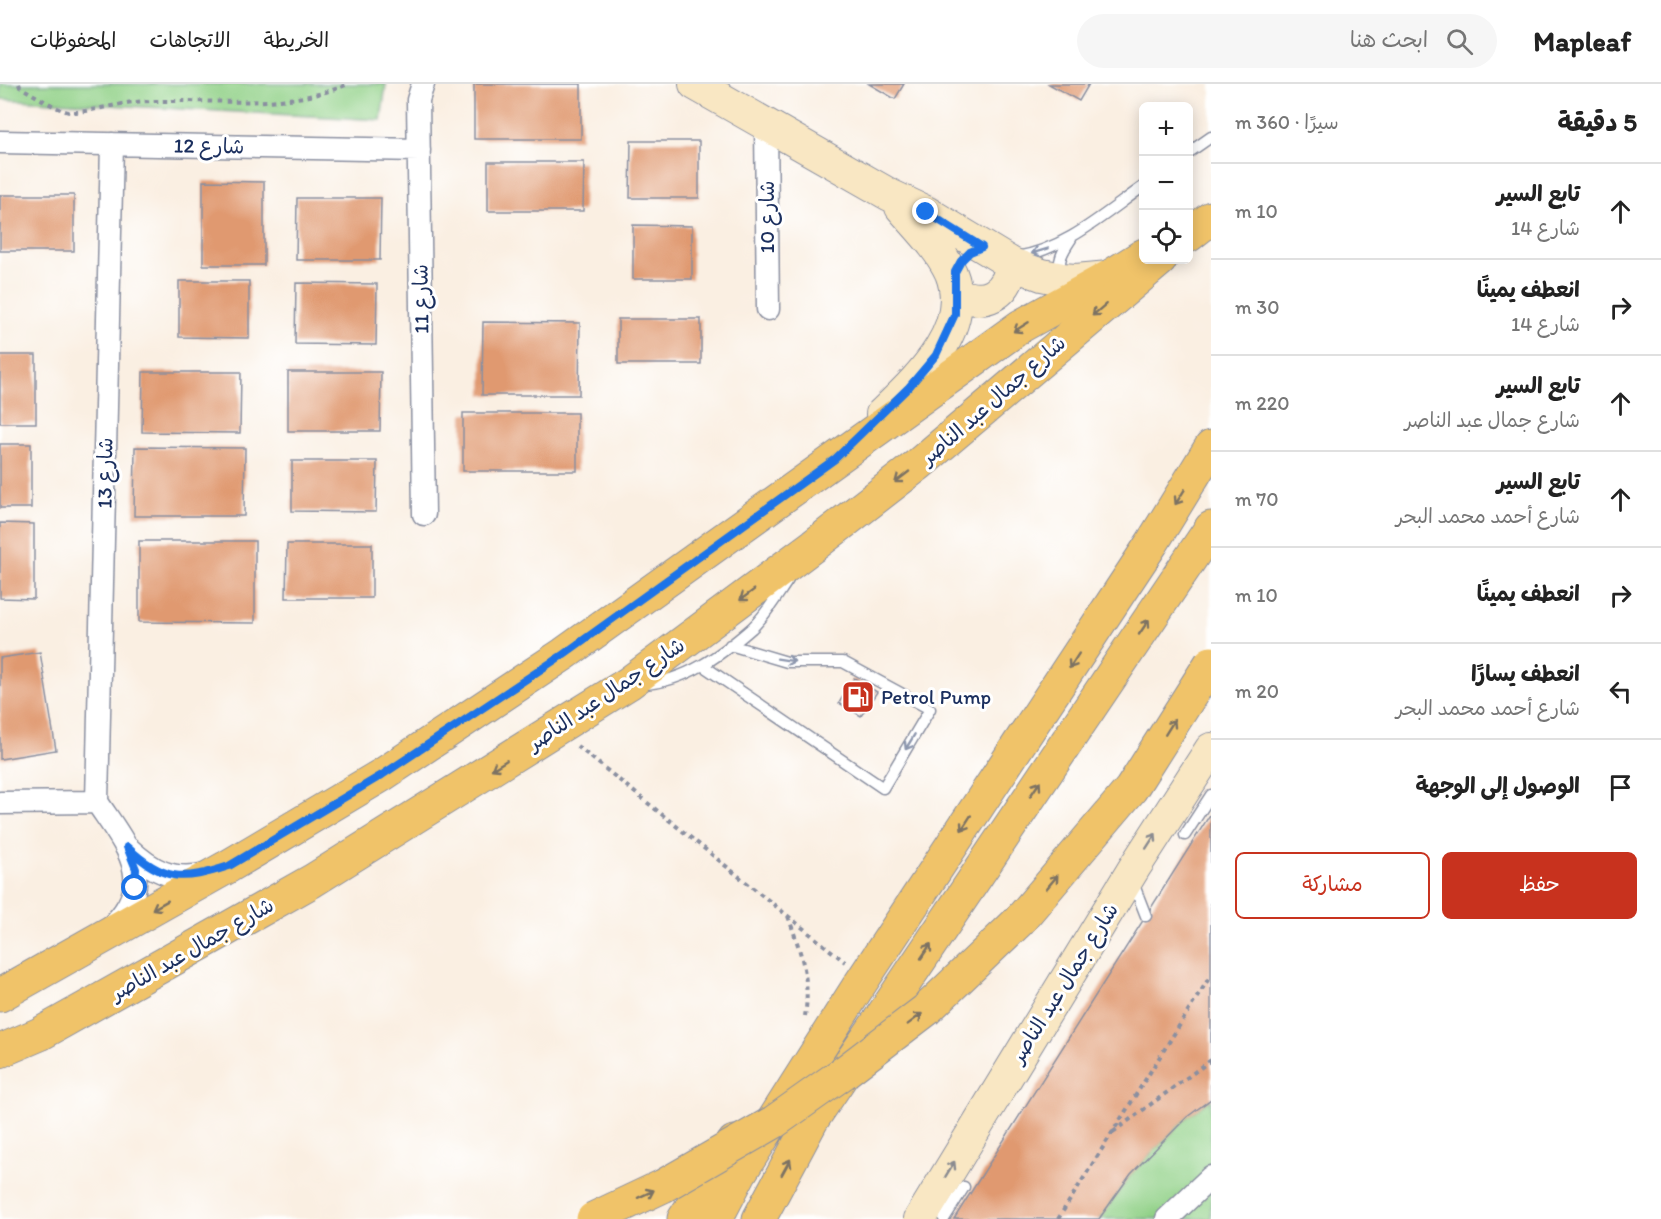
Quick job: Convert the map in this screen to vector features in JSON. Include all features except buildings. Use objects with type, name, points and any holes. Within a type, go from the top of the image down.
[{"type":"main road","points":[[1193,223],[1211,212]]},
{"type":"main road","points":[[1193,232],[1211,218]]},
{"type":"main road","name":"شارع جمال عبد الناصر","points":[[0,995],[229,866],[382,775],[564,654],[1020,326],[1109,277],[1139,258]]},
{"type":"main road","name":"شارع جمال عبد الناصر","points":[[0,1051],[40,1034],[312,881],[628,683],[919,464],[1155,264]]},
{"type":"main road","points":[[716,1219],[740,1173],[858,987],[1152,543],[1211,447]]},
{"type":"main road","points":[[759,1219],[812,1120],[1211,528]]},
{"type":"main road","points":[[593,1219],[663,1186],[774,1122],[926,1010],[1019,921],[1131,789],[1211,663]]},
{"type":"main road","points":[[684,1219],[696,1198],[854,970],[886,926],[945,855]]},
{"type":"street","name":"شارع 11","points":[[423,84],[418,100],[418,150],[424,514]]},
{"type":"street","points":[[694,84],[890,195],[926,212],[999,256],[1042,275],[1062,279],[1109,277]]},
{"type":"street","name":"شارع 10","points":[[766,125],[768,309]]},
{"type":"street","name":"شارع 12","points":[[0,142],[418,150]]},
{"type":"street","name":"شارع 13","points":[[97,802],[112,144]]},
{"type":"street","points":[[890,195],[939,253],[950,272],[955,289],[968,299],[981,300],[993,296],[1004,288],[1010,277],[999,256]]},
{"type":"street","points":[[835,459],[909,387],[936,355],[955,314],[955,272],[961,261],[970,252],[999,256]]},
{"type":"street","name":"شارع جمال عبد الناصر","points":[[920,1219],[1130,875],[1211,749]]},
{"type":"street","points":[[0,803],[97,802],[127,847],[136,869],[135,888],[130,903],[119,920],[97,940]]},
{"type":"street","points":[[127,847],[144,863],[160,872],[179,876],[203,875],[229,866]]},
{"type":"street","points":[[1167,1219],[1211,1177]]},
{"type":"lane","points":[[1193,150],[1211,137]]},
{"type":"lane","points":[[999,256],[1047,250],[1073,237],[1139,189]]},
{"type":"lane","points":[[1062,279],[1059,265],[1063,251],[1073,237]]},
{"type":"lane","points":[[628,683],[658,683],[672,680],[702,665],[730,645],[764,614],[813,546]]},
{"type":"lane","points":[[702,665],[883,788],[930,710],[843,662],[787,662],[730,645]]},
{"type":"lane","points":[[1185,835],[1211,795]]},
{"type":"lane","points":[[1130,875],[1146,916]]},
{"type":"lane","points":[[944,1219],[964,1186]]},
{"type":"path","points":[[19,84],[20,87],[69,112],[133,102],[191,100],[231,103],[308,96],[333,91],[348,84]]},
{"type":"path","points":[[556,729],[854,970]]},
{"type":"path","points":[[787,915],[803,957],[807,1001],[801,1045]]},
{"type":"path","points":[[1058,1219],[1211,975]]},
{"type":"path","points":[[1110,1134],[1211,1060]]},
{"type":"green space","points":[[0,84],[386,84],[381,120],[0,99]]},
{"type":"green space","points":[[1211,1099],[1211,1219],[1099,1219],[1131,1174],[1187,1117]]},
{"type":"place","name":"Petrol Pump","points":[[858,697]]},
{"type":"route","points":[[135,888],[136,869],[127,847],[144,863],[160,872],[179,876],[203,875],[229,866],[382,775],[564,654],[835,459],[909,387],[936,355],[950,330],[955,314],[955,272],[970,252],[982,247],[926,212]]}]
